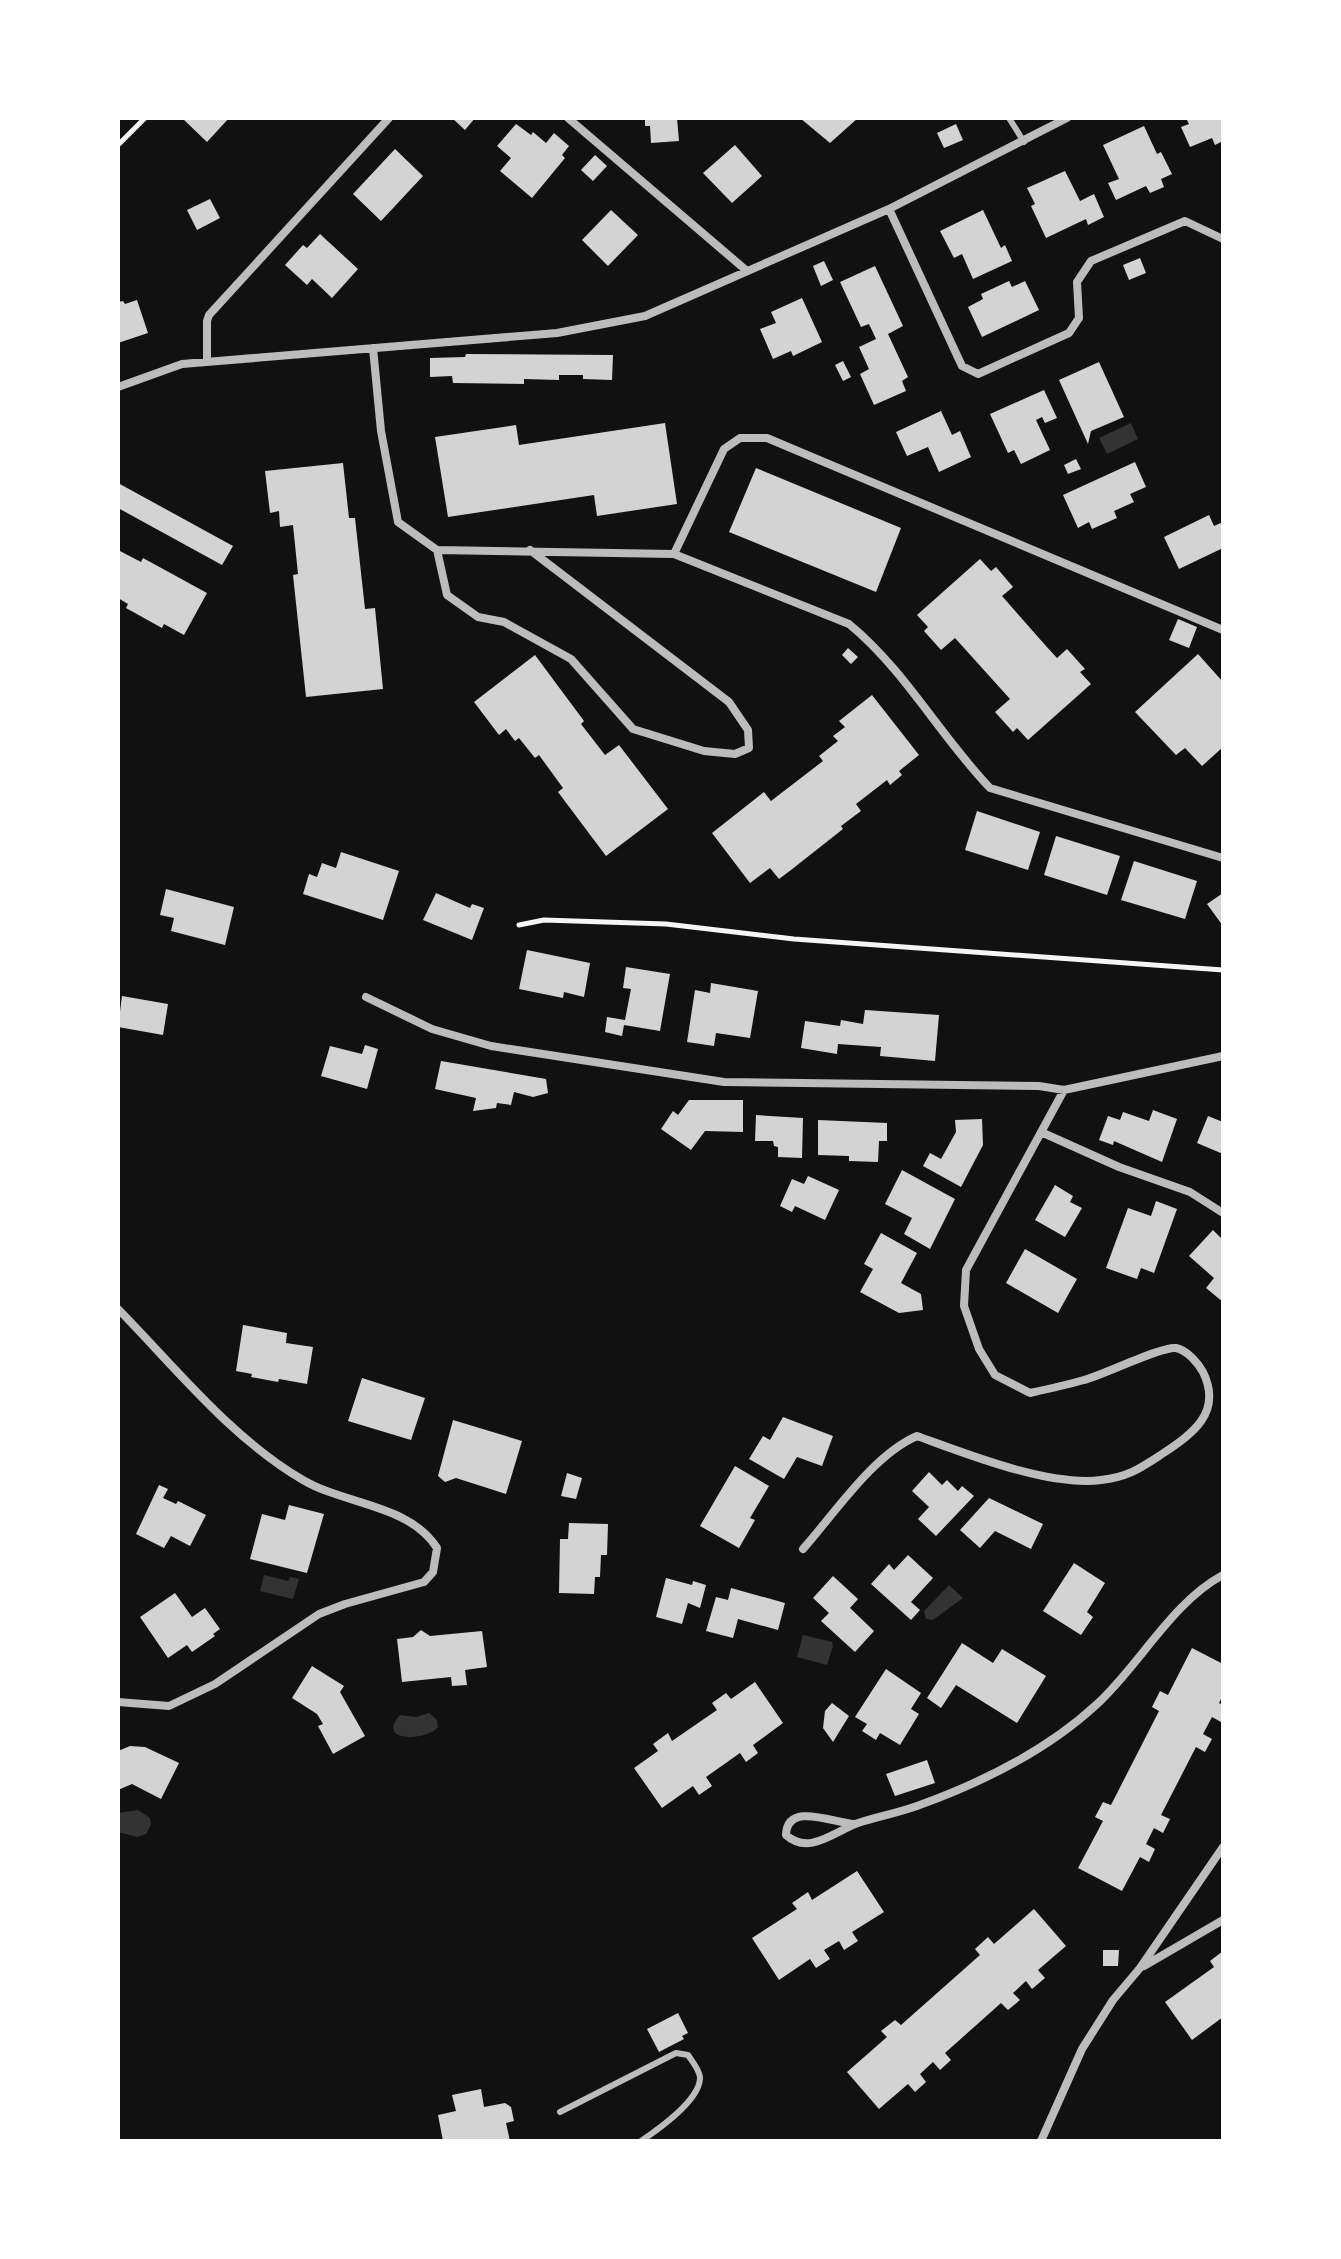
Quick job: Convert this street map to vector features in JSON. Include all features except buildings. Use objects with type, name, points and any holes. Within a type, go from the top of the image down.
[{"type":"street","points":[[207,362],[209,315],[389,118]]},
{"type":"street","points":[[568,118],[747,271]]},
{"type":"street","points":[[118,387],[182,364],[557,333],[645,316],[889,209],[1024,142],[1062,119]]},
{"type":"street","points":[[889,209],[962,366],[978,374],[1069,333],[1079,318],[1077,282],[1091,261],[1185,221],[1223,239]]},
{"type":"street","points":[[373,348],[381,431],[398,522],[437,550],[674,554],[849,624],[872,642],[967,765],[990,788],[1223,858]]},
{"type":"street","points":[[674,554],[724,449],[740,438],[767,438],[1223,630]]},
{"type":"street","points":[[437,550],[447,595],[478,617],[504,622],[571,659],[633,729],[704,751],[735,754],[749,748],[748,730],[729,702],[530,550]]},
{"type":"street","points":[[366,997],[432,1029],[491,1046],[724,1082],[1039,1086],[1064,1090],[1223,1056]]},
{"type":"street","points":[[803,1549],[872,1470],[901,1443],[917,1436],[1030,1472],[1064,1480],[1098,1481],[1131,1475],[1189,1436],[1203,1420],[1209,1401],[1208,1385],[1192,1357],[1178,1348],[1161,1350],[1086,1380],[1030,1393],[995,1375],[979,1349],[964,1306],[966,1270],[1064,1090]]},
{"type":"street","points":[[1041,1132],[1119,1167],[1190,1192],[1223,1213]]},
{"type":"street","points":[[118,1309],[258,1449],[315,1487],[406,1519],[421,1528],[437,1548],[433,1572],[424,1582],[319,1614],[194,1696],[169,1706],[118,1702]]},
{"type":"street","points":[[854,1824],[802,1815],[791,1819],[786,1826],[786,1835],[794,1842],[803,1844],[835,1835],[854,1824],[915,1807],[974,1783],[1059,1735],[1115,1687],[1192,1597],[1223,1575]]},
{"type":"street","points":[[1041,2141],[1082,2049],[1113,2000],[1140,1968],[1223,1847]]},
{"type":"street","points":[[1140,1968],[1223,1920]]},
{"type":"lane","points":[[1009,118],[1024,142]]},
{"type":"lane","points":[[560,2112],[676,2053],[688,2055],[700,2073],[698,2088],[667,2123],[641,2141]]},
{"type":"path","points":[[118,145],[145,118]]},
{"type":"path","points":[[519,925],[544,920],[666,924],[794,939],[1223,970]]},
{"type":"shaded area","points":[[1131,423],[1138,439],[1107,454],[1099,438]]},
{"type":"shaded area","points":[[264,1575],[288,1581],[290,1577],[299,1579],[293,1599],[260,1591]]},
{"type":"shaded area","points":[[949,1585],[963,1598],[933,1620],[926,1619],[924,1611]]},
{"type":"shaded area","points":[[803,1635],[832,1642],[827,1665],[797,1657]]},
{"type":"shaded area","points":[[429,1713],[437,1720],[438,1727],[432,1732],[406,1737],[394,1731],[394,1724],[400,1715],[416,1717]]},
{"type":"shaded area","points":[[138,1810],[150,1818],[151,1825],[146,1834],[137,1837],[118,1832],[118,1813]]}]
